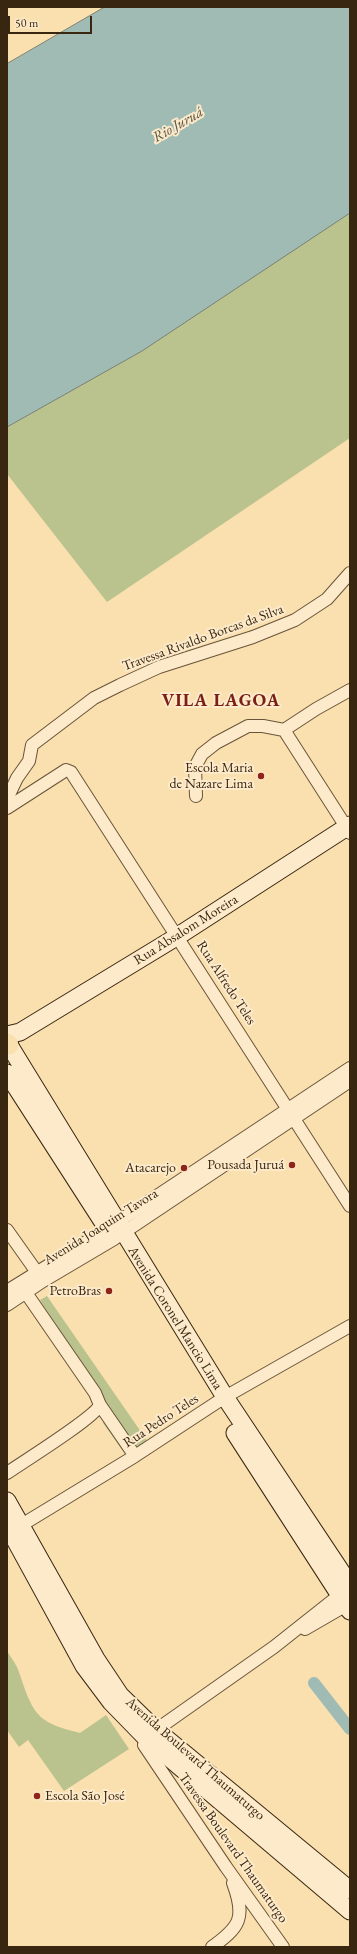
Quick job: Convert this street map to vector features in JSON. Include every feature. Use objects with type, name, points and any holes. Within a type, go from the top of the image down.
[{"type":"main road","name":"Rua Absalom Moreira","points":[[10,1040],[349,828]]},
{"type":"main road","name":"Avenida Coronel Mancio Lima","points":[[10,1040],[115,1231]]},
{"type":"main road","name":"Avenida Coronel Mancio Lima","points":[[7,1073],[115,1231],[220,1400],[347,1598]]},
{"type":"main road","name":"Avenida Boulevard Thaumaturgo","points":[[7,1501],[13,1527],[96,1659],[149,1738],[288,1848],[350,1890]]},
{"type":"main road","name":"Avenida Boulevard Thaumaturgo","points":[[288,1848],[350,1911]]},
{"type":"street","name":"Travessa Rivaldo Borcas da Silva","points":[[7,798],[17,778],[29,761],[32,745],[94,698],[159,667],[253,637],[295,620],[327,599],[350,573]]},
{"type":"street","points":[[196,796],[195,767],[202,754],[216,743],[248,726],[263,726],[284,730],[350,690]]},
{"type":"street","points":[[284,730],[349,828]]},
{"type":"street","name":"Rua Alfredo Teles","points":[[7,808],[66,770],[71,772],[178,936],[350,1206]]},
{"type":"street","name":"Avenida Joaquim Tavora","points":[[7,1305],[23,1288],[40,1276],[115,1231],[291,1113],[350,1068]]},
{"type":"street","name":"Avenida Joaquim Tavora","points":[[291,1113],[350,1081]]},
{"type":"street","points":[[7,1230],[40,1276]]},
{"type":"street","points":[[23,1288],[95,1393],[100,1405],[135,1456]]},
{"type":"street","name":"Avenida Joaquim Tavora","points":[[7,1291],[23,1288]]},
{"type":"street","name":"Rua Pedro Teles","points":[[13,1527],[135,1456],[220,1400],[350,1326]]},
{"type":"street","points":[[7,1473],[88,1418],[98,1410],[100,1405]]},
{"type":"street","points":[[149,1738],[274,1647],[347,1598]]},
{"type":"street","name":"Travessa Boulevard Thaumaturgo","points":[[149,1738],[226,1867],[283,1947]]},
{"type":"street","points":[[212,1947],[232,1933],[239,1920],[240,1908],[238,1896],[226,1867]]},
{"type":"green space","points":[[350,213],[350,438],[107,602],[7,474],[7,427],[142,351]]},
{"type":"green space","points":[[47,1296],[148,1442],[127,1457],[103,1423],[105,1405],[40,1300]]},
{"type":"green space","points":[[7,1651],[17,1667],[31,1703],[39,1716],[58,1726],[80,1733],[106,1715],[129,1749],[64,1791],[28,1740],[19,1747],[7,1730]]},
{"type":"water","name":"Rio Juruá","points":[[105,7],[350,7],[350,213],[142,351],[7,427],[7,64]]},
{"type":"waterway","points":[[314,1683],[350,1729]]},
{"type":"place","name":"Escola Maria de Nazare Lima","points":[[261,776]]},
{"type":"place","name":"Pousada Juruá","points":[[292,1165]]},
{"type":"place","name":"Atacarejo","points":[[184,1168]]},
{"type":"place","name":"PetroBras","points":[[109,1291]]},
{"type":"place","name":"Escola São José","points":[[37,1796]]},
{"type":"district","name":"VILA LAGOA","points":[[221,701]]}]
